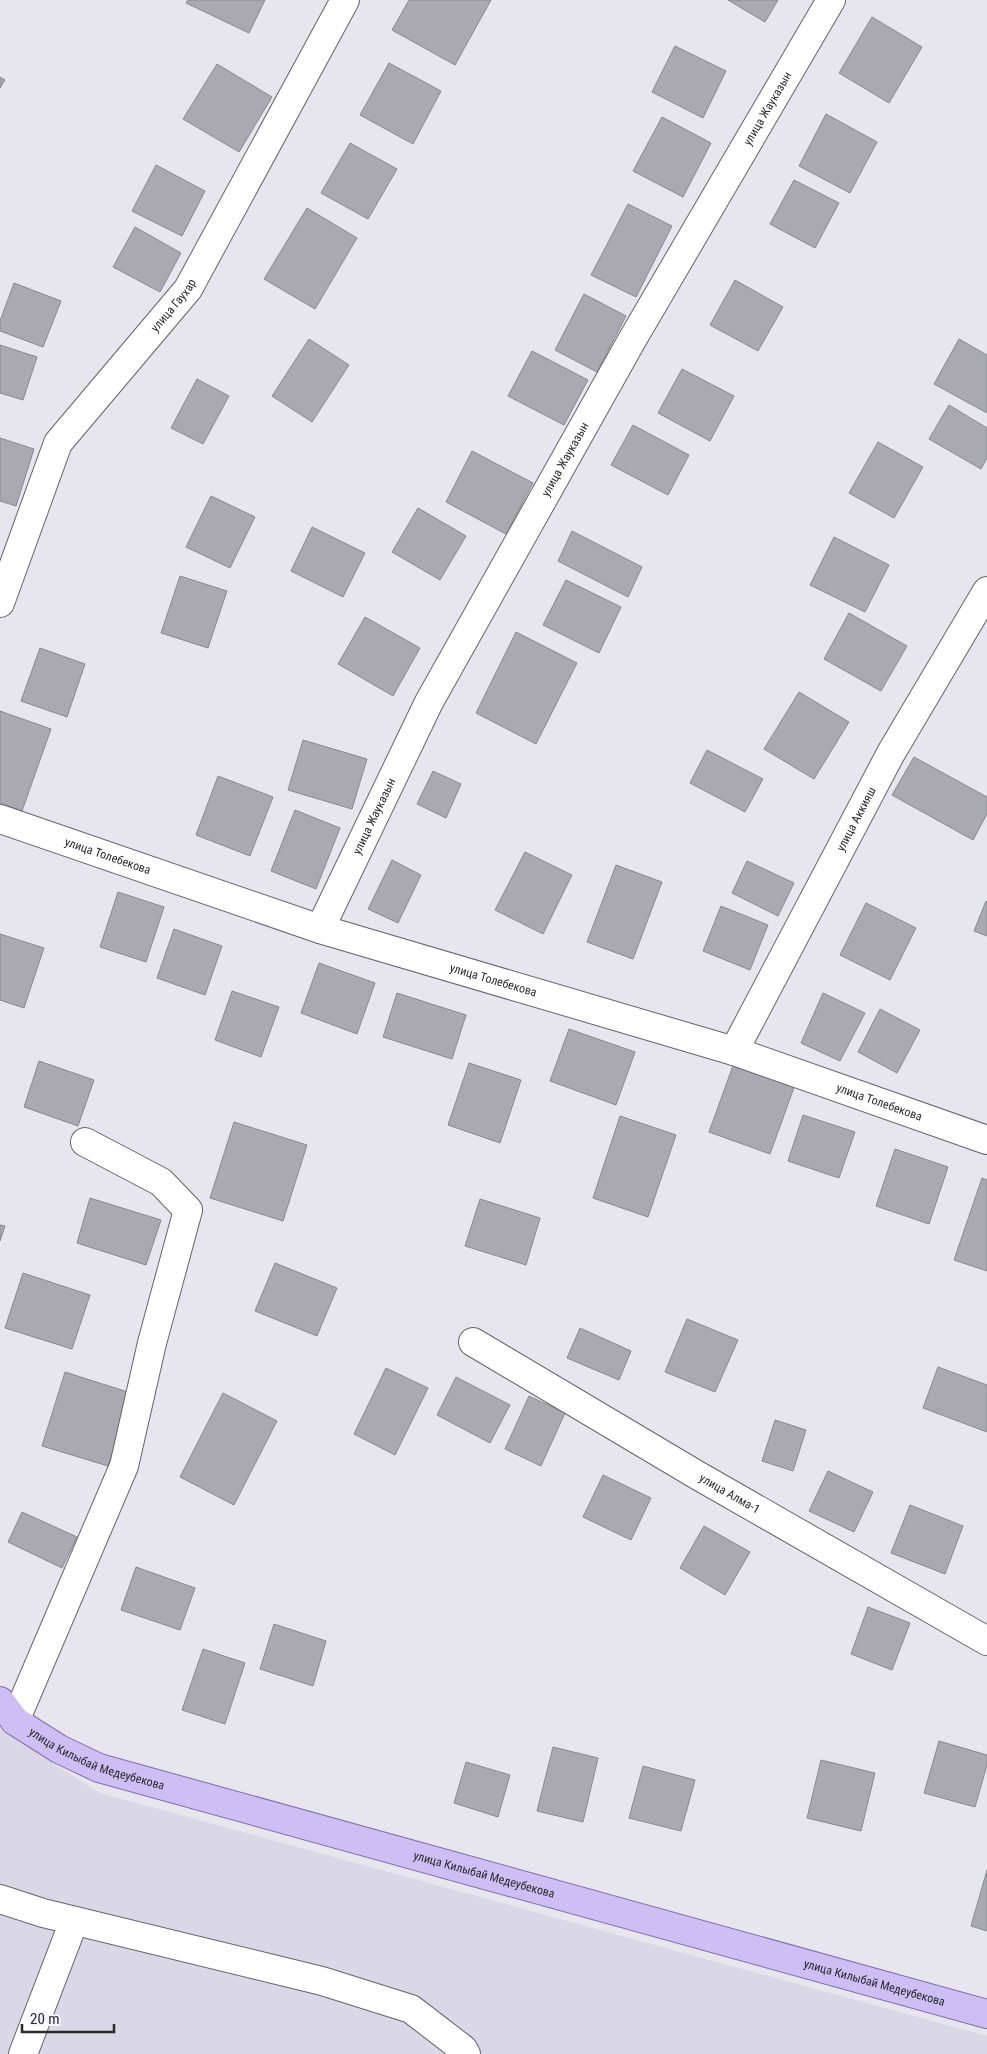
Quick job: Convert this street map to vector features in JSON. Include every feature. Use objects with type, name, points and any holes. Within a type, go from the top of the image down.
[{"type":"main road","name":"улица Килыбай Медеубекова","points":[[7,1711],[59,1749],[99,1768],[987,2014]]},
{"type":"street","name":"улица Гаухар","points":[[0,603],[58,443],[188,289],[345,0]]},
{"type":"street","name":"улица Жауказын","points":[[320,929],[428,702],[632,340],[831,0]]},
{"type":"street","name":"улица Аккияш","points":[[734,1051],[891,753],[987,591]]},
{"type":"street","name":"улица Толебекова","points":[[0,819],[320,929],[734,1051],[987,1140]]},
{"type":"street","points":[[7,1711],[124,1466],[152,1342],[188,1210],[161,1182],[86,1142]]},
{"type":"street","name":"улица Алма-1","points":[[473,1342],[697,1475],[987,1641]]},
{"type":"street","points":[[0,1899],[42,1914],[322,1981],[411,2009],[463,2049],[466,2054]]},
{"type":"street","points":[[23,2054],[74,1921]]},
{"type":"shaded area","points":[[0,1710],[6,1722],[36,1753],[100,1793],[987,2036],[987,2054],[0,2054]]},
{"type":"building","points":[[188,0],[265,0],[249,33],[186,3]]},
{"type":"building","points":[[409,0],[491,0],[455,65],[392,30]]},
{"type":"building","points":[[728,0],[778,0],[765,22]]},
{"type":"building","points":[[872,17],[922,47],[889,103],[839,73]]},
{"type":"building","points":[[675,46],[726,71],[703,118],[652,92]]},
{"type":"building","points":[[389,63],[441,91],[413,144],[360,115]]},
{"type":"building","points":[[217,64],[272,97],[239,152],[183,119]]},
{"type":"building","points":[[0,77],[5,80],[0,88]]},
{"type":"building","points":[[826,114],[877,142],[850,193],[799,166]]},
{"type":"building","points":[[662,117],[711,143],[683,197],[633,171]]},
{"type":"building","points":[[350,143],[397,169],[368,219],[321,193]]},
{"type":"building","points":[[156,165],[205,191],[182,236],[132,211]]},
{"type":"building","points":[[794,180],[839,203],[815,248],[770,224]]},
{"type":"building","points":[[628,204],[672,226],[636,297],[591,275]]},
{"type":"building","points":[[307,208],[357,238],[315,309],[264,279]]},
{"type":"building","points":[[135,227],[181,253],[160,292],[113,267]]},
{"type":"building","points":[[735,280],[783,307],[758,351],[710,325]]},
{"type":"building","points":[[14,283],[61,301],[43,347],[0,331],[0,321]]},
{"type":"building","points":[[584,294],[626,316],[597,372],[555,350]]},
{"type":"building","points":[[309,339],[349,365],[312,422],[272,396]]},
{"type":"building","points":[[959,339],[987,355],[987,413],[934,384]]},
{"type":"building","points":[[0,345],[37,357],[23,400],[0,393]]},
{"type":"building","points":[[532,351],[588,380],[564,425],[508,396]]},
{"type":"building","points":[[682,369],[734,396],[710,441],[658,413]]},
{"type":"building","points":[[197,379],[229,396],[203,444],[171,428]]},
{"type":"building","points":[[949,405],[987,428],[987,458],[981,469],[929,439]]},
{"type":"building","points":[[633,425],[689,455],[668,495],[611,465]]},
{"type":"building","points":[[0,438],[34,449],[16,506],[0,501]]},
{"type":"building","points":[[878,442],[923,467],[894,518],[849,493]]},
{"type":"building","points":[[472,451],[533,483],[506,534],[446,502]]},
{"type":"building","points":[[211,496],[255,517],[230,568],[186,547]]},
{"type":"building","points":[[418,508],[466,536],[440,580],[392,552]]},
{"type":"building","points":[[312,527],[365,553],[343,597],[291,571]]},
{"type":"building","points":[[572,531],[642,567],[628,597],[558,561]]},
{"type":"building","points":[[834,537],[889,565],[865,612],[810,585]]},
{"type":"building","points":[[180,576],[227,591],[208,648],[161,633]]},
{"type":"building","points":[[566,580],[621,607],[599,653],[543,625]]},
{"type":"building","points":[[849,613],[907,646],[881,691],[824,659]]},
{"type":"building","points":[[365,617],[420,648],[393,696],[338,664]]},
{"type":"building","points":[[516,632],[577,663],[536,744],[476,713]]},
{"type":"building","points":[[40,648],[85,664],[67,717],[21,701]]},
{"type":"building","points":[[799,692],[849,722],[814,779],[764,749]]},
{"type":"building","points":[[0,711],[51,729],[22,811],[0,803]]},
{"type":"building","points":[[303,740],[367,759],[352,809],[288,790]]},
{"type":"building","points":[[707,750],[763,779],[745,812],[690,783]]},
{"type":"building","points":[[914,757],[987,797],[987,814],[973,840],[892,795]]},
{"type":"building","points":[[433,771],[461,784],[446,818],[417,804]]},
{"type":"building","points":[[218,776],[273,797],[250,856],[196,835]]},
{"type":"building","points":[[295,810],[340,828],[316,889],[271,871]]},
{"type":"building","points":[[525,852],[572,875],[543,934],[495,910]]},
{"type":"building","points":[[392,860],[421,875],[398,923],[368,909]]},
{"type":"building","points":[[747,861],[794,883],[778,916],[732,893]]},
{"type":"building","points":[[616,865],[662,882],[633,959],[587,942]]},
{"type":"building","points":[[118,892],[164,907],[146,962],[100,947]]},
{"type":"building","points":[[987,902],[987,936],[974,931]]},
{"type":"building","points":[[866,903],[916,928],[890,980],[840,955]]},
{"type":"building","points":[[721,906],[768,925],[750,970],[703,951]]},
{"type":"building","points":[[174,929],[222,946],[205,995],[157,978]]},
{"type":"building","points":[[0,934],[44,948],[24,1008],[0,1000]]},
{"type":"building","points":[[319,963],[375,983],[357,1034],[301,1013]]},
{"type":"building","points":[[232,991],[279,1007],[261,1057],[215,1040]]},
{"type":"building","points":[[397,993],[466,1015],[452,1059],[383,1037]]},
{"type":"building","points":[[823,993],[865,1013],[840,1061],[801,1043]]},
{"type":"building","points":[[880,1009],[920,1030],[897,1073],[858,1052]]},
{"type":"building","points":[[569,1029],[635,1052],[616,1105],[550,1081]]},
{"type":"building","points":[[735,1060],[796,1082],[770,1154],[709,1132]]},
{"type":"building","points":[[39,1061],[94,1080],[78,1126],[24,1107]]},
{"type":"building","points":[[469,1063],[521,1080],[500,1143],[448,1125]]},
{"type":"building","points":[[803,1115],[855,1132],[839,1178],[788,1161]]},
{"type":"building","points":[[620,1116],[676,1135],[648,1217],[593,1198]]},
{"type":"building","points":[[234,1122],[307,1145],[283,1221],[210,1198]]},
{"type":"building","points":[[895,1149],[948,1167],[929,1224],[876,1206]]},
{"type":"building","points":[[982,1178],[987,1180],[987,1271],[954,1260]]},
{"type":"building","points":[[90,1198],[161,1220],[146,1265],[77,1243]]},
{"type":"building","points":[[480,1199],[540,1218],[526,1265],[465,1246]]},
{"type":"building","points":[[0,1225],[5,1226],[0,1241]]},
{"type":"building","points":[[275,1263],[337,1288],[317,1336],[255,1311]]},
{"type":"building","points":[[23,1273],[90,1295],[72,1349],[5,1328]]},
{"type":"building","points":[[687,1319],[738,1340],[715,1392],[665,1372]]},
{"type":"building","points":[[580,1328],[631,1351],[619,1380],[567,1358]]},
{"type":"building","points":[[938,1367],[987,1385],[987,1432],[923,1408]]},
{"type":"building","points":[[386,1368],[428,1388],[395,1455],[354,1434]]},
{"type":"building","points":[[65,1372],[131,1393],[108,1466],[42,1446]]},
{"type":"building","points":[[456,1377],[510,1405],[490,1443],[437,1415]]},
{"type":"building","points":[[223,1393],[277,1421],[234,1505],[180,1477]]},
{"type":"building","points":[[529,1396],[565,1413],[541,1466],[505,1449]]},
{"type":"building","points":[[775,1420],[806,1430],[793,1471],[762,1461]]},
{"type":"building","points":[[828,1471],[873,1492],[854,1532],[809,1511]]},
{"type":"building","points":[[603,1475],[651,1498],[631,1540],[583,1517]]},
{"type":"building","points":[[910,1505],[963,1526],[945,1574],[891,1553]]},
{"type":"building","points":[[22,1512],[77,1537],[62,1568],[8,1542]]},
{"type":"building","points":[[704,1526],[750,1552],[725,1595],[680,1568]]},
{"type":"building","points":[[136,1567],[195,1588],[180,1630],[121,1610]]},
{"type":"building","points":[[868,1607],[910,1623],[892,1670],[851,1654]]},
{"type":"building","points":[[274,1624],[326,1641],[313,1686],[260,1669]]},
{"type":"building","points":[[203,1649],[245,1663],[225,1724],[182,1710]]},
{"type":"building","points":[[939,1741],[987,1755],[987,1765],[975,1807],[924,1793]]},
{"type":"building","points":[[553,1747],[598,1758],[583,1822],[537,1811]]},
{"type":"building","points":[[821,1760],[875,1773],[861,1831],[807,1818]]},
{"type":"building","points":[[466,1762],[510,1775],[498,1817],[454,1803]]},
{"type":"building","points":[[643,1766],[695,1780],[681,1831],[629,1818]]},
{"type":"building","points":[[987,1870],[987,1931],[971,1926]]}]
